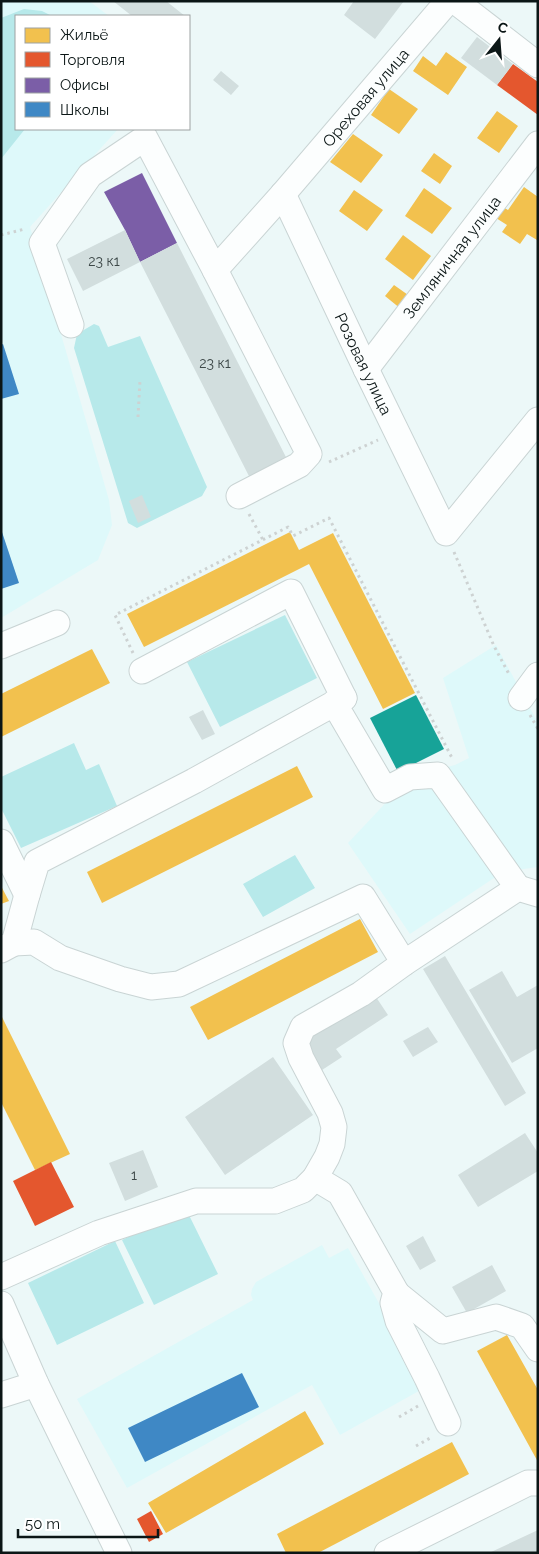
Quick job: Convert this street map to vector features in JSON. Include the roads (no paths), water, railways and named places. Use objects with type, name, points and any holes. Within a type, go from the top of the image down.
[{"type":"street","name":"Ореховая улица","points":[[215,270],[283,194],[448,1]]},
{"type":"street","points":[[455,1],[538,65]]},
{"type":"street","points":[[71,325],[42,243],[90,175],[145,138],[309,454],[299,465],[239,496]]},
{"type":"street","name":"Земляничная улица","points":[[366,368],[538,144]]},
{"type":"street","name":"Розовая улица","points":[[283,194],[446,533],[538,420]]},
{"type":"street","points":[[142,671],[291,592],[344,698]]},
{"type":"street","points":[[1,646],[57,623]]},
{"type":"street","points":[[521,698],[538,675]]},
{"type":"street","points":[[1,1277],[99,1233],[196,1201],[275,1201],[303,1190],[315,1178],[327,1157],[332,1144],[334,1127],[330,1113],[301,1058],[296,1044],[303,1027],[361,994],[404,963],[528,891],[438,775],[410,777],[385,790],[334,703],[344,698]]},
{"type":"street","points":[[344,698],[194,781],[37,862],[8,946],[34,942],[60,958],[120,979],[151,987],[179,984],[363,897],[404,963]]},
{"type":"street","points":[[1,842],[26,895]]},
{"type":"street","points":[[315,1178],[340,1193],[386,1272],[396,1293],[443,1331],[496,1317],[522,1326],[538,1349]]},
{"type":"street","points":[[396,1293],[394,1303],[398,1321],[448,1423]]},
{"type":"street","points":[[1,1304],[36,1384],[119,1553]]},
{"type":"street","points":[[1,1395],[36,1384]]},
{"type":"street","points":[[387,1553],[528,1483],[538,1483]]}]
